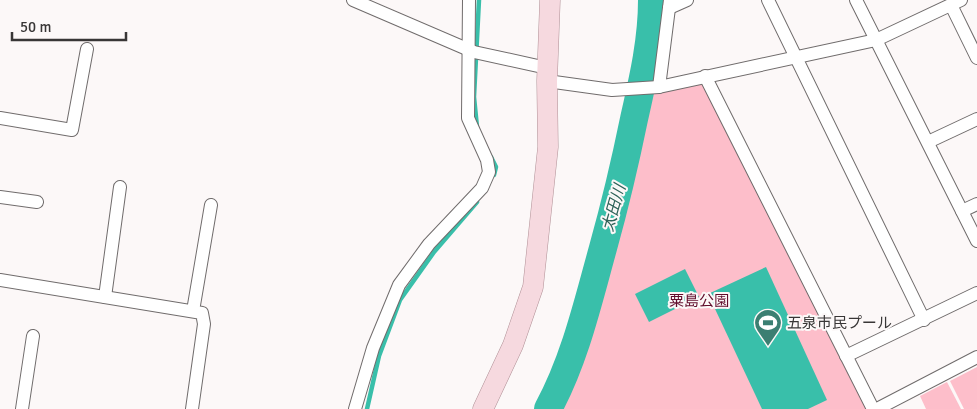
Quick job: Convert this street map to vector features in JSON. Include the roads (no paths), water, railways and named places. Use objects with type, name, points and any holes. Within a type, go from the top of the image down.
[{"type":"main road","points":[[483,409],[513,344],[533,287],[548,147],[547,74],[550,0]]},
{"type":"street","points":[[352,0],[468,49],[547,74],[612,90],[659,86],[876,40],[956,2],[977,58]]},
{"type":"street","points":[[355,409],[373,348],[399,284],[429,244],[482,188],[489,172],[487,160],[468,118],[469,0]]},
{"type":"street","points":[[659,86],[669,4],[687,0]]},
{"type":"street","points":[[768,0],[924,320]]},
{"type":"street","points":[[856,0],[977,241]]},
{"type":"street","points":[[0,118],[72,130],[87,49]]},
{"type":"street","points":[[705,76],[846,356],[875,409],[977,357]]},
{"type":"street","points":[[928,142],[977,119]]},
{"type":"street","points":[[105,297],[120,187]]},
{"type":"street","points":[[0,197],[37,202]]},
{"type":"street","points":[[962,212],[977,204]]},
{"type":"street","points":[[193,311],[210,205]]},
{"type":"street","points":[[0,280],[202,313],[204,324],[192,409]]},
{"type":"street","points":[[846,356],[977,293]]},
{"type":"street","points":[[22,409],[33,336]]},
{"type":"waterway","points":[[477,127],[474,97],[479,0]]},
{"type":"waterway","name":"太田川","points":[[548,409],[573,350],[612,216],[644,75],[649,45],[652,0]]},
{"type":"waterway","points":[[491,157],[496,167],[494,175]]},
{"type":"waterway","points":[[367,409],[379,356],[400,300],[434,252],[477,202]]},
{"type":"place","name":"五泉市民プール","points":[[768,347]]},
{"type":"park label","name":"粟島公園","points":[[699,301]]}]
